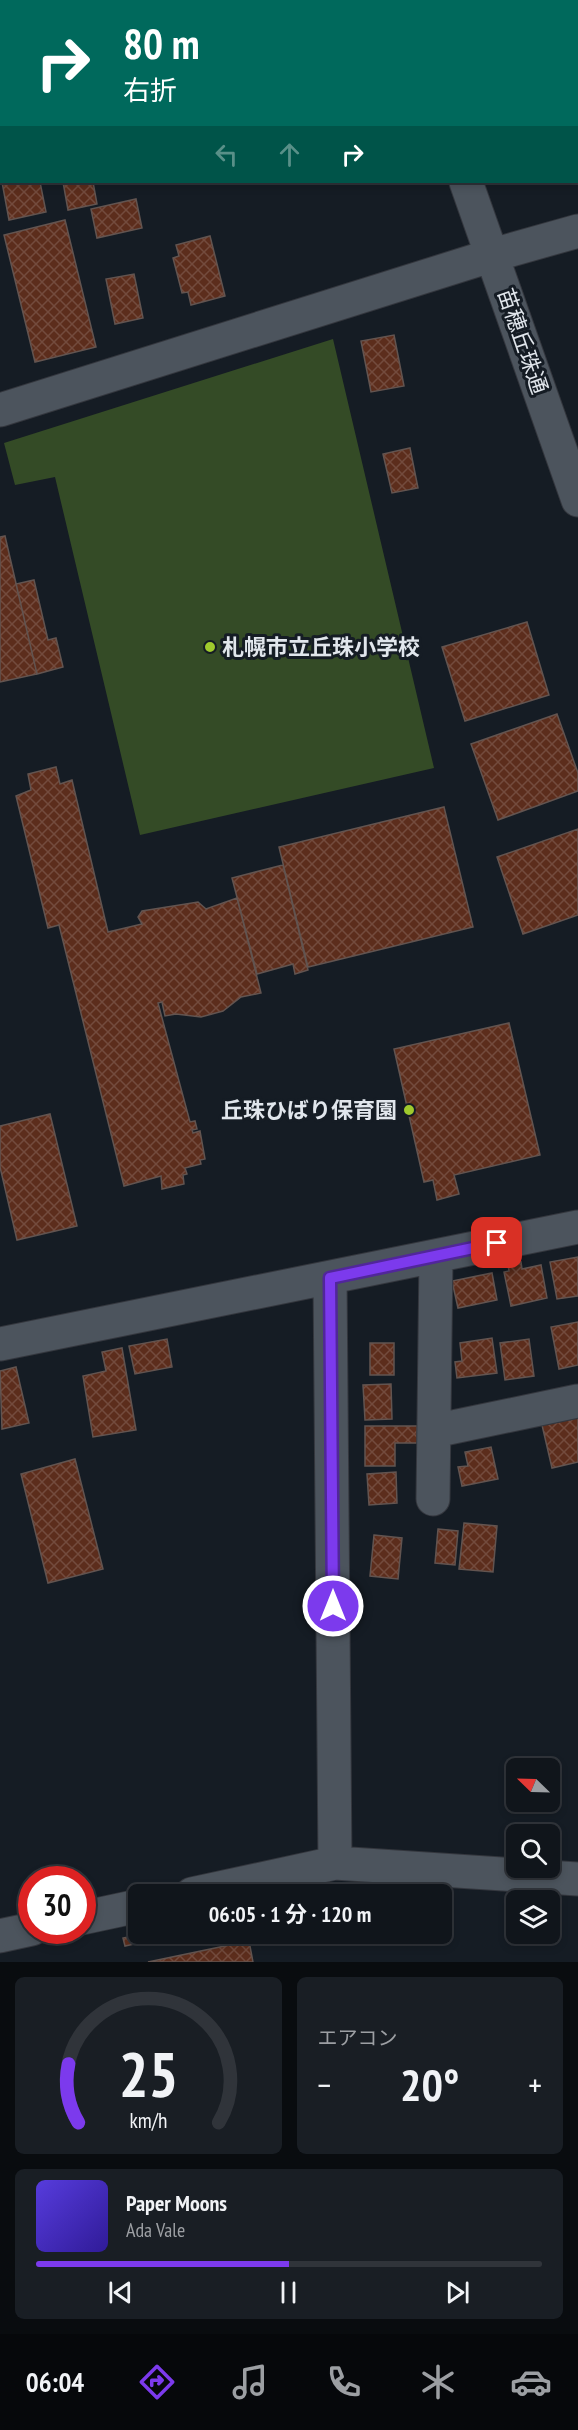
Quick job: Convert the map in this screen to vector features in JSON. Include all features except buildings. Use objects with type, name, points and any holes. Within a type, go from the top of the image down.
[{"type":"street","name":"苗穂丘珠通","points":[[466,183],[578,500]]},
{"type":"street","points":[[0,410],[493,255],[578,231]]},
{"type":"street","points":[[0,1344],[578,1227]]},
{"type":"street","points":[[433,1499],[436,1256]]},
{"type":"street","points":[[330,1278],[335,1863]]},
{"type":"street","points":[[434,1431],[578,1401]]},
{"type":"street","points":[[238,1884],[335,1863],[578,1879]]},
{"type":"street","points":[[96,1915],[128,1908]]},
{"type":"street","points":[[0,1936],[18,1932]]},
{"type":"green space","points":[[333,339],[434,768],[140,835],[55,477],[15,485],[4,443]]},
{"type":"place","name":"札幌市立丘珠小学校","points":[[210,647]]},
{"type":"place","name":"丘珠ひばり保育園","points":[[409,1110]]},
{"type":"route","points":[[333,1606],[330,1278],[497,1243]]}]
